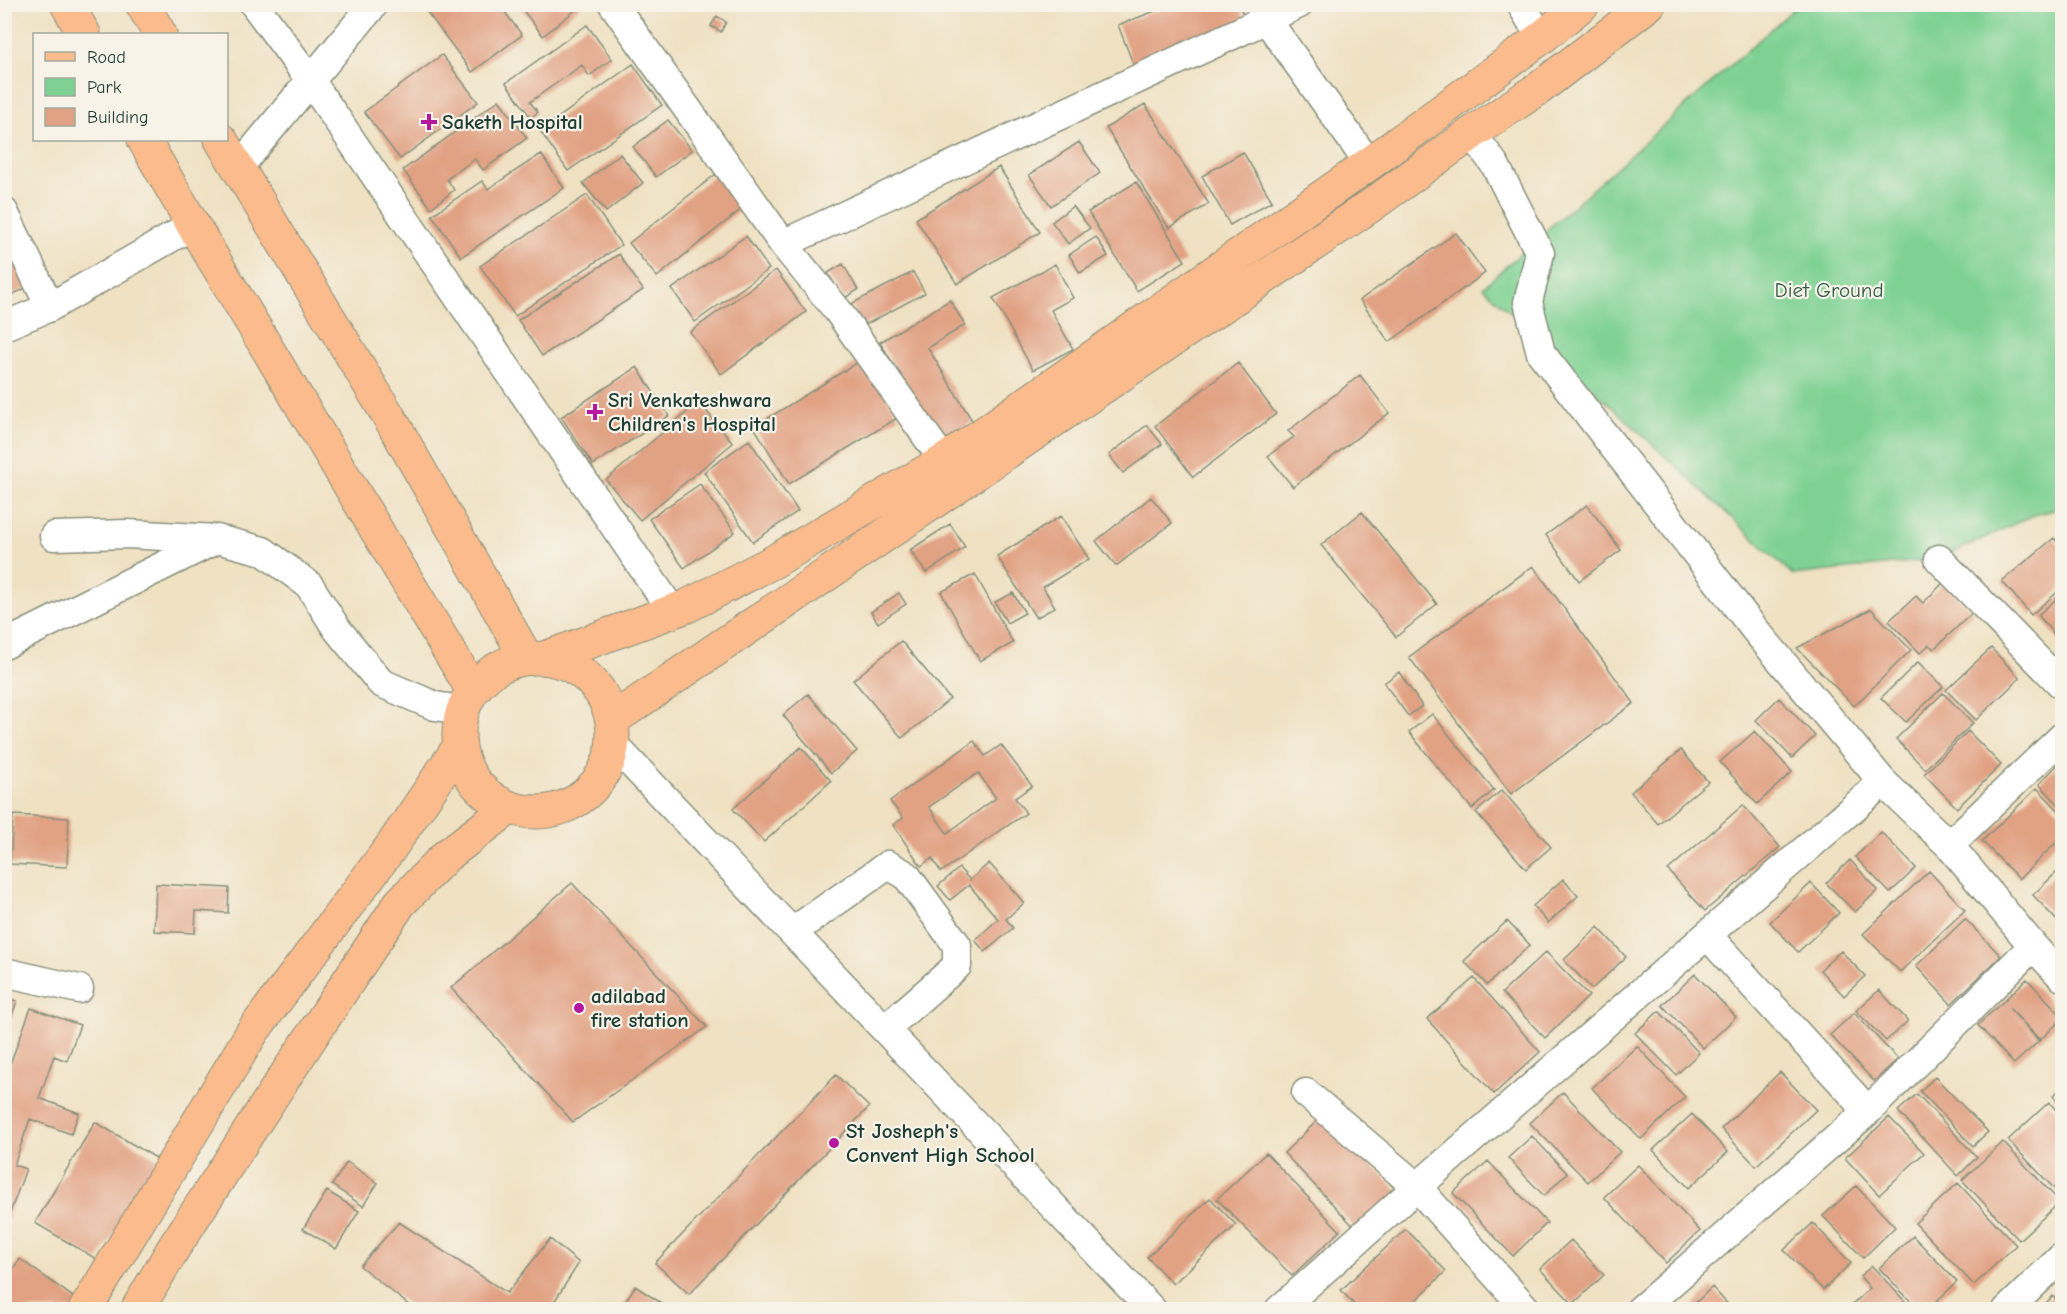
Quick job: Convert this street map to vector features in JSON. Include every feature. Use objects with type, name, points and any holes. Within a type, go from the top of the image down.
[{"type":"main road","points":[[67,4],[83,33]]},
{"type":"main road","points":[[142,4],[159,33]]},
{"type":"main road","points":[[222,141],[535,658],[568,665],[589,679],[604,698],[612,732],[607,766],[594,786],[577,801],[555,810],[532,812],[509,808],[491,798],[476,784],[465,766],[459,747],[458,729],[467,700],[498,667],[535,658],[673,612],[773,562],[944,461],[1369,164],[1541,38],[1583,4]]},
{"type":"main road","points":[[612,732],[1538,89],[1649,4]]},
{"type":"main road","points":[[145,141],[467,700]]},
{"type":"main road","points":[[85,1310],[253,1031],[391,847],[459,747]]},
{"type":"main road","points":[[137,1310],[173,1249],[274,1092],[400,903],[446,856],[509,808]]},
{"type":"street","points":[[254,4],[310,80],[673,612]]},
{"type":"street","points":[[238,168],[374,4]]},
{"type":"street","points":[[614,4],[783,244],[838,311],[944,461]]},
{"type":"street","points":[[783,244],[1264,12],[1299,4]]},
{"type":"street","points":[[1521,4],[1541,38]]},
{"type":"street","points":[[1264,12],[1369,164]]},
{"type":"street","points":[[1472,133],[1495,165],[1540,253],[1528,302],[1541,352],[1756,631],[1883,782],[1949,845],[2033,946],[2062,977]]},
{"type":"street","points":[[4,212],[50,307]]},
{"type":"street","points":[[4,326],[50,307],[193,225]]},
{"type":"street","points":[[54,536],[128,534],[217,539],[263,551],[309,585],[337,629],[381,683],[435,706],[467,700]]},
{"type":"street","points":[[4,645],[217,539]]},
{"type":"street","points":[[1939,560],[2062,685]]},
{"type":"street","points":[[612,732],[792,932],[1152,1310]]},
{"type":"street","points":[[1949,845],[2062,737]]},
{"type":"street","points":[[1279,1310],[1883,782]]},
{"type":"street","points":[[792,932],[888,865],[906,875],[957,945],[957,966],[885,1029]]},
{"type":"street","points":[[1708,936],[1868,1111]]},
{"type":"street","points":[[1640,1310],[1868,1111],[2033,946]]},
{"type":"street","points":[[4,972],[79,989]]},
{"type":"street","points":[[1306,1093],[1417,1187],[1527,1310]]},
{"type":"street","points":[[2007,1310],[2062,1257]]},
{"type":"green space","name":"Diet Ground","points":[[1798,5],[2062,5],[2062,508],[2034,515],[1939,559],[1793,575],[1483,287]]},
{"type":"building","points":[[437,4],[499,4],[522,35],[472,72],[427,12]]},
{"type":"building","points":[[518,4],[583,4],[543,36]]},
{"type":"building","points":[[1174,4],[1239,4],[1246,24],[1134,66],[1118,25]]},
{"type":"building","points":[[717,16],[726,22],[721,32],[711,26]]},
{"type":"building","points":[[587,25],[612,59],[589,76],[582,65],[530,102],[538,112],[531,118],[506,83]]},
{"type":"building","points":[[442,55],[478,102],[400,159],[364,112]]},
{"type":"building","points":[[633,64],[662,105],[568,171],[540,131]]},
{"type":"building","points":[[499,100],[527,138],[483,170],[475,159],[447,179],[454,190],[431,208],[403,170]]},
{"type":"building","points":[[1145,104],[1209,204],[1169,228],[1106,128]]},
{"type":"building","points":[[668,120],[692,150],[656,177],[633,147]]},
{"type":"building","points":[[1079,142],[1100,173],[1051,206],[1029,175]]},
{"type":"building","points":[[1243,152],[1272,201],[1230,225],[1202,176]]},
{"type":"building","points":[[541,154],[564,188],[461,257],[432,215],[482,181],[488,189]]},
{"type":"building","points":[[620,154],[643,183],[606,212],[583,183]]},
{"type":"building","points":[[999,167],[1040,232],[957,284],[916,219]]},
{"type":"building","points":[[716,174],[743,208],[657,277],[629,243]]},
{"type":"building","points":[[1136,182],[1185,261],[1137,291],[1088,212]]},
{"type":"building","points":[[587,195],[621,245],[515,316],[480,266]]},
{"type":"building","points":[[1073,206],[1090,228],[1068,244],[1052,222]]},
{"type":"building","points":[[1456,233],[1485,273],[1389,342],[1360,300]]},
{"type":"building","points":[[746,236],[769,269],[695,322],[672,289]]},
{"type":"building","points":[[1096,237],[1108,256],[1080,273],[1069,255]]},
{"type":"building","points":[[4,241],[29,287],[4,298]]},
{"type":"building","points":[[619,254],[643,290],[542,356],[518,320]]},
{"type":"building","points":[[843,264],[858,290],[843,299],[828,273]]},
{"type":"building","points":[[1055,264],[1073,298],[1051,310],[1073,349],[1033,370],[993,298]]},
{"type":"building","points":[[776,270],[806,312],[721,374],[690,332]]},
{"type":"building","points":[[913,272],[925,293],[863,326],[851,304]]},
{"type":"building","points":[[950,300],[965,325],[928,348],[973,422],[940,443],[880,342]]},
{"type":"building","points":[[863,359],[899,417],[789,484],[754,427]]},
{"type":"building","points":[[1238,363],[1276,414],[1193,477],[1155,426]]},
{"type":"building","points":[[637,367],[669,416],[593,465],[561,417]]},
{"type":"building","points":[[1360,375],[1389,413],[1293,487],[1268,456],[1294,437],[1288,431]]},
{"type":"building","points":[[699,402],[733,443],[640,520],[606,480]]},
{"type":"building","points":[[1147,425],[1162,444],[1123,473],[1109,455]]},
{"type":"building","points":[[749,440],[798,511],[753,542],[704,472]]},
{"type":"building","points":[[700,484],[735,532],[684,568],[649,519]]},
{"type":"building","points":[[1151,497],[1172,523],[1116,566],[1096,541]]},
{"type":"building","points":[[1587,505],[1621,550],[1579,581],[1546,535]]},
{"type":"building","points":[[1362,512],[1437,604],[1396,637],[1321,545]]},
{"type":"building","points":[[1061,516],[1089,559],[1043,587],[1055,607],[1036,618],[997,556]]},
{"type":"building","points":[[950,524],[965,547],[926,573],[910,550]]},
{"type":"building","points":[[2054,538],[2062,548],[2062,588],[2031,615],[2002,581]]},
{"type":"building","points":[[1533,566],[1634,703],[1511,794],[1409,657]]},
{"type":"building","points":[[975,574],[1013,643],[980,661],[941,592]]},
{"type":"building","points":[[1944,582],[1973,612],[1934,649],[1929,645],[1920,653],[1889,621],[1916,596],[1923,603]]},
{"type":"building","points":[[899,593],[906,604],[878,623],[871,612]]},
{"type":"building","points":[[1013,593],[1025,613],[1007,623],[995,602]]},
{"type":"building","points":[[2062,594],[2062,644],[2038,615]]},
{"type":"building","points":[[1871,609],[1911,650],[1854,706],[1797,648]]},
{"type":"building","points":[[901,641],[950,699],[902,738],[853,680]]},
{"type":"building","points":[[1991,648],[2020,678],[1976,720],[1946,690]]},
{"type":"building","points":[[1918,662],[1943,687],[1906,722],[1881,698]]},
{"type":"building","points":[[1399,672],[1422,706],[1408,716],[1384,683]]},
{"type":"building","points":[[1943,693],[1973,723],[1925,769],[1896,739]]},
{"type":"building","points":[[808,694],[857,751],[831,773],[783,715]]},
{"type":"building","points":[[1779,698],[1815,736],[1792,758],[1756,720]]},
{"type":"building","points":[[1432,714],[1494,790],[1472,809],[1409,732]]},
{"type":"building","points":[[1755,731],[1792,772],[1757,804],[1720,762]]},
{"type":"building","points":[[1968,731],[2001,765],[1957,808],[1924,774]]},
{"type":"building","points":[[974,741],[985,756],[1001,745],[1032,786],[1015,798],[1026,813],[941,872],[932,858],[921,866],[893,825],[903,818],[890,801]],"holes":[[[978,773],[996,798],[947,833],[929,807]]]},
{"type":"building","points":[[801,747],[831,781],[764,842],[733,809]]},
{"type":"building","points":[[1681,750],[1708,782],[1658,824],[1631,792]]},
{"type":"building","points":[[2062,760],[2062,808],[2039,784]]},
{"type":"building","points":[[2037,788],[2062,814],[2062,837],[2019,879],[1982,841]]},
{"type":"building","points":[[1502,790],[1551,847],[1526,869],[1476,812]]},
{"type":"building","points":[[1743,805],[1780,847],[1705,911],[1668,870]]},
{"type":"building","points":[[13,815],[69,818],[67,867],[10,864]]},
{"type":"building","points":[[1881,832],[1916,868],[1890,893],[1855,857]]},
{"type":"building","points":[[1850,860],[1878,890],[1855,912],[1826,883]]},
{"type":"building","points":[[989,863],[1024,903],[1006,919],[1013,928],[985,952],[975,940],[998,919],[969,885],[950,900],[938,886],[959,868],[970,880]]},
{"type":"building","points":[[2062,867],[2062,926],[2033,895]]},
{"type":"building","points":[[1929,871],[1965,910],[1900,972],[1863,934]]},
{"type":"building","points":[[1563,879],[1578,896],[1548,923],[1533,906]]},
{"type":"building","name":"adilabad fire station","points":[[572,883],[707,1027],[573,1122],[451,988]]},
{"type":"building","points":[[1811,883],[1839,913],[1798,952],[1770,922]]},
{"type":"building","points":[[156,884],[229,888],[228,913],[196,911],[195,933],[154,931]]},
{"type":"building","points":[[1965,919],[2001,956],[1951,1004],[1916,966]]},
{"type":"building","points":[[1507,921],[1530,945],[1487,985],[1464,961]]},
{"type":"building","points":[[1598,927],[1626,957],[1592,989],[1564,960]]},
{"type":"building","points":[[1841,951],[1865,976],[1844,996],[1820,970]]},
{"type":"building","points":[[1546,952],[1589,996],[1545,1038],[1502,993]]},
{"type":"building","points":[[1695,974],[1736,1017],[1703,1048],[1662,1005]]},
{"type":"building","points":[[1474,978],[1540,1052],[1494,1094],[1427,1019]]},
{"type":"building","points":[[2027,979],[2062,1016],[2062,1019],[2040,1040],[2009,1008],[2039,1041],[2014,1064],[1978,1025]]},
{"type":"building","points":[[1879,990],[1908,1021],[1886,1041],[1856,1011]]},
{"type":"building","points":[[4,997],[17,1001],[5,1036],[4,1036]]},
{"type":"building","points":[[31,1008],[80,1025],[67,1061],[54,1056],[39,1098],[79,1113],[71,1134],[30,1119],[14,1165],[26,1169],[7,1221],[4,1221],[4,1080]]},
{"type":"building","points":[[1659,1011],[1699,1053],[1676,1075],[1635,1033]]},
{"type":"building","points":[[1854,1013],[1898,1059],[1874,1081],[1830,1035]]},
{"type":"building","points":[[1637,1046],[1685,1097],[1641,1139],[1592,1088]]},
{"type":"building","points":[[1780,1072],[1816,1110],[1756,1166],[1721,1129]]},
{"type":"building","points":[[836,1075],[869,1107],[689,1294],[655,1263]]},
{"type":"building","points":[[1935,1077],[1988,1132],[1973,1146],[1920,1091]]},
{"type":"building","points":[[2062,1087],[2062,1106],[2053,1096]]},
{"type":"building","points":[[1563,1092],[1620,1152],[1588,1182],[1530,1123]]},
{"type":"building","points":[[1917,1094],[1977,1157],[1958,1176],[1898,1111]]},
{"type":"building","points":[[2049,1102],[2062,1117],[2062,1197],[2008,1140]]},
{"type":"building","points":[[1324,1114],[1401,1195],[1360,1233],[1284,1153]]},
{"type":"building","points":[[1692,1114],[1728,1152],[1689,1188],[1653,1150]]},
{"type":"building","points":[[1889,1117],[1924,1153],[1879,1195],[1845,1158]]},
{"type":"building","points":[[95,1122],[158,1159],[98,1260],[35,1223]]},
{"type":"building","points":[[1532,1136],[1567,1173],[1544,1196],[1508,1158]]},
{"type":"building","points":[[2003,1142],[2060,1202],[2019,1240],[1962,1180]]},
{"type":"building","points":[[1266,1153],[1340,1231],[1292,1276],[1217,1199]]},
{"type":"building","points":[[1488,1161],[1547,1223],[1513,1256],[1453,1193]]},
{"type":"building","points":[[347,1162],[378,1183],[363,1206],[332,1185]]},
{"type":"building","points":[[1638,1165],[1700,1231],[1666,1263],[1604,1197]]},
{"type":"building","points":[[1958,1183],[2016,1245],[1974,1285],[1915,1223]]},
{"type":"building","points":[[1856,1186],[1895,1227],[1863,1258],[1823,1216]]},
{"type":"building","points":[[327,1191],[359,1211],[336,1249],[303,1229]]},
{"type":"building","points":[[1210,1198],[1236,1225],[1173,1284],[1147,1257]]},
{"type":"building","points":[[399,1222],[507,1293],[550,1239],[579,1263],[554,1302],[561,1310],[415,1310],[360,1266]]},
{"type":"building","points":[[1813,1223],[1851,1263],[1823,1290],[1784,1250]]},
{"type":"building","points":[[1406,1229],[1446,1271],[1406,1310],[1359,1310],[1341,1290]]},
{"type":"building","points":[[1913,1236],[1957,1282],[1927,1310],[1919,1310],[1879,1268]]},
{"type":"building","points":[[1571,1240],[1604,1275],[1573,1304],[1540,1269]]},
{"type":"building","points":[[20,1259],[80,1302],[74,1310],[4,1310],[4,1281]]},
{"type":"building","points":[[1872,1266],[1913,1310],[1851,1310],[1849,1308],[1870,1288],[1860,1276]]},
{"type":"building","points":[[635,1286],[672,1310],[620,1310]]},
{"type":"building","points":[[1712,1287],[1733,1310],[1688,1310]]},
{"type":"building","points":[[2053,1296],[2062,1306],[2062,1310],[2039,1310]]},
{"type":"place","name":"Saketh Hospital","points":[[429,122]]},
{"type":"place","name":"Sri Venkateshwara Children's Hospital","points":[[595,412]]},
{"type":"place","name":"adilabad fire station","points":[[579,1008]]},
{"type":"place","name":"St Josheph's Convent High School","points":[[834,1143]]}]
